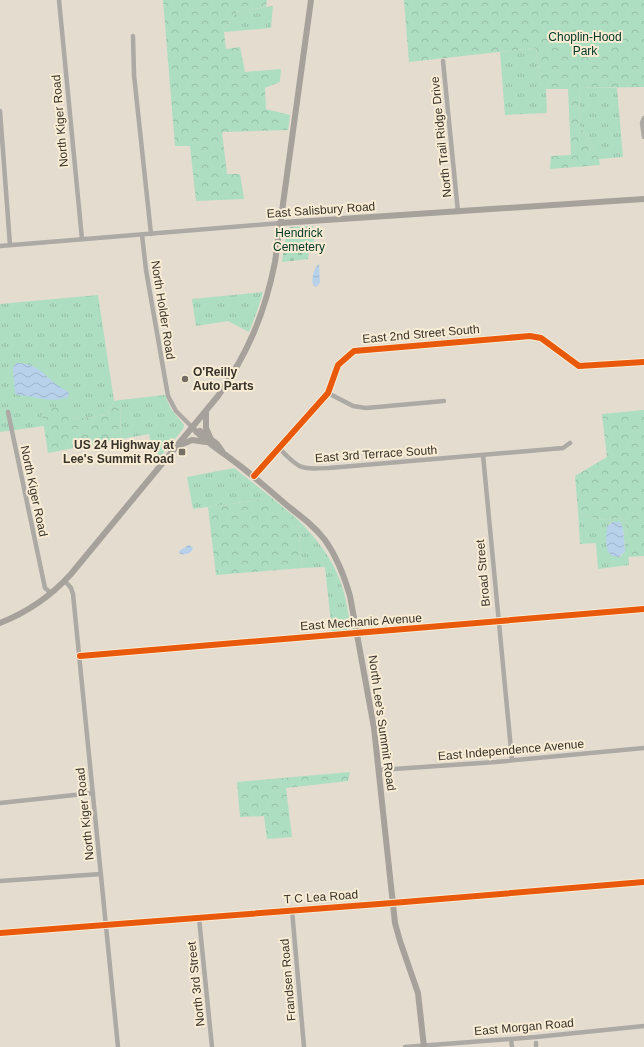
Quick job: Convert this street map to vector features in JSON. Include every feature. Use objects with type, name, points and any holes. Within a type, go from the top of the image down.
[{"type":"main road","points":[[0,623],[28,610],[51,594],[65,581],[206,411],[232,376],[258,323],[271,282],[281,223],[311,0]]},
{"type":"main road","name":"East Salisbury Road","points":[[281,223],[644,199]]},
{"type":"main road","points":[[177,446],[192,440],[210,441],[206,428],[206,411]]},
{"type":"main road","name":"North Lee's Summit Road","points":[[192,427],[199,430],[210,441],[217,444],[222,452],[254,476],[314,528],[324,539],[336,557],[345,577],[350,596],[374,728],[392,903],[400,941],[418,993],[424,1046]]},
{"type":"street","name":"North Kiger Road","points":[[59,0],[82,239]]},
{"type":"street","points":[[133,36],[134,75],[150,234]]},
{"type":"street","name":"North Trail Ridge Drive","points":[[443,61],[458,212]]},
{"type":"street","points":[[0,111],[10,245]]},
{"type":"street","points":[[644,118],[642,123],[644,137]]},
{"type":"street","name":"East Salisbury Road","points":[[0,246],[281,223]]},
{"type":"street","name":"North Holder Road","points":[[142,235],[146,270],[168,396],[176,411],[192,427]]},
{"type":"street","name":"East 2nd Street South","points":[[254,476],[328,393],[338,365],[354,351],[530,336],[541,338],[579,366],[644,362]]},
{"type":"street","points":[[328,393],[353,406],[366,408],[444,401]]},
{"type":"street","name":"North Kiger Road","points":[[8,412],[45,588],[51,594]]},
{"type":"street","name":"East 3rd Terrace South","points":[[280,448],[294,464],[305,469],[563,448],[570,443]]},
{"type":"street","name":"Broad Street","points":[[482,455],[512,760]]},
{"type":"street","name":"North Kiger Road","points":[[65,581],[72,588],[73,594],[118,1047]]},
{"type":"street","name":"East Mechanic Avenue","points":[[80,656],[644,609]]},
{"type":"street","name":"East Independence Avenue","points":[[379,770],[644,748]]},
{"type":"street","points":[[0,803],[93,794]]},
{"type":"street","points":[[0,881],[101,874]]},
{"type":"street","name":"T C Lea Road","points":[[0,933],[644,882]]},
{"type":"street","name":"Frandsen Road","points":[[292,910],[304,1047]]},
{"type":"street","name":"North 3rd Street","points":[[199,918],[212,1047]]},
{"type":"street","name":"East Morgan Road","points":[[405,1047],[442,1046],[644,1026]]},
{"type":"street","points":[[511,1039],[512,1047]]},
{"type":"green space","points":[[163,0],[267,0],[266,7],[236,12],[224,32],[226,49],[240,47],[245,72],[281,69],[280,82],[265,88],[266,109],[290,115],[288,130],[222,132],[227,174],[240,174],[244,199],[196,201],[190,146],[175,146]]},
{"type":"green space","name":"Choplin-Hood Park","points":[[404,0],[644,0],[644,87],[579,88],[580,126],[599,159],[600,165],[550,169],[551,156],[571,155],[568,89],[541,89],[536,48],[409,62]]},
{"type":"green space","points":[[273,6],[271,28],[224,32],[236,12]]},
{"type":"green space","points":[[536,48],[541,88],[546,89],[547,113],[505,115],[500,52]]},
{"type":"green space","points":[[579,88],[617,88],[623,157],[599,159],[580,126]]},
{"type":"green space","name":"Hendrick Cemetery","points":[[313,226],[314,245],[309,250],[308,259],[282,262],[287,229],[291,227]]},
{"type":"green space","points":[[263,292],[249,332],[228,321],[196,326],[192,299]]},
{"type":"green space","points":[[98,295],[114,401],[107,415],[73,419],[41,408],[44,426],[0,432],[0,304]]},
{"type":"green space","points":[[165,395],[171,409],[184,425],[183,429],[154,464],[149,434],[121,439],[120,400]]},
{"type":"green space","points":[[120,400],[121,439],[48,453],[41,408],[70,406],[73,419],[107,415],[114,401]]},
{"type":"green space","points":[[644,410],[644,556],[628,557],[626,522],[620,518],[602,520],[578,511],[575,476],[607,457],[602,414]]},
{"type":"green space","points":[[234,468],[272,498],[193,509],[187,477]]},
{"type":"green space","points":[[272,498],[298,520],[302,568],[216,575],[208,507]]},
{"type":"green space","points":[[578,511],[602,520],[620,518],[626,522],[629,565],[598,569],[596,543],[580,544]],"holes":[[[616,522],[623,528],[625,551],[620,557],[610,554],[606,545],[609,524]]]},
{"type":"green space","points":[[298,520],[320,544],[341,582],[351,626],[348,631],[332,633],[325,567],[302,568]]},
{"type":"green space","points":[[350,772],[348,781],[286,788],[292,837],[267,839],[264,816],[240,817],[237,782]]},
{"type":"water","points":[[319,264],[320,283],[316,287],[312,282],[314,270]]},
{"type":"water","points":[[16,363],[25,364],[38,369],[55,384],[69,392],[68,397],[50,400],[18,395],[15,393],[13,368]]},
{"type":"water","points":[[613,522],[620,522],[623,528],[625,551],[619,557],[610,554],[607,546],[607,527]]},
{"type":"water","points":[[189,545],[193,548],[191,552],[180,554],[179,551]]},
{"type":"cycle path","points":[[254,476],[328,393],[338,365],[354,351],[530,336],[541,338],[579,366],[644,362]]},
{"type":"cycle path","points":[[80,656],[644,609]]},
{"type":"cycle path","points":[[0,933],[644,882]]},
{"type":"place","name":"O'Reilly Auto Parts","points":[[185,379]]},
{"type":"place","name":"US 24 Highway at Lee's Summit Road","points":[[182,452]]}]
